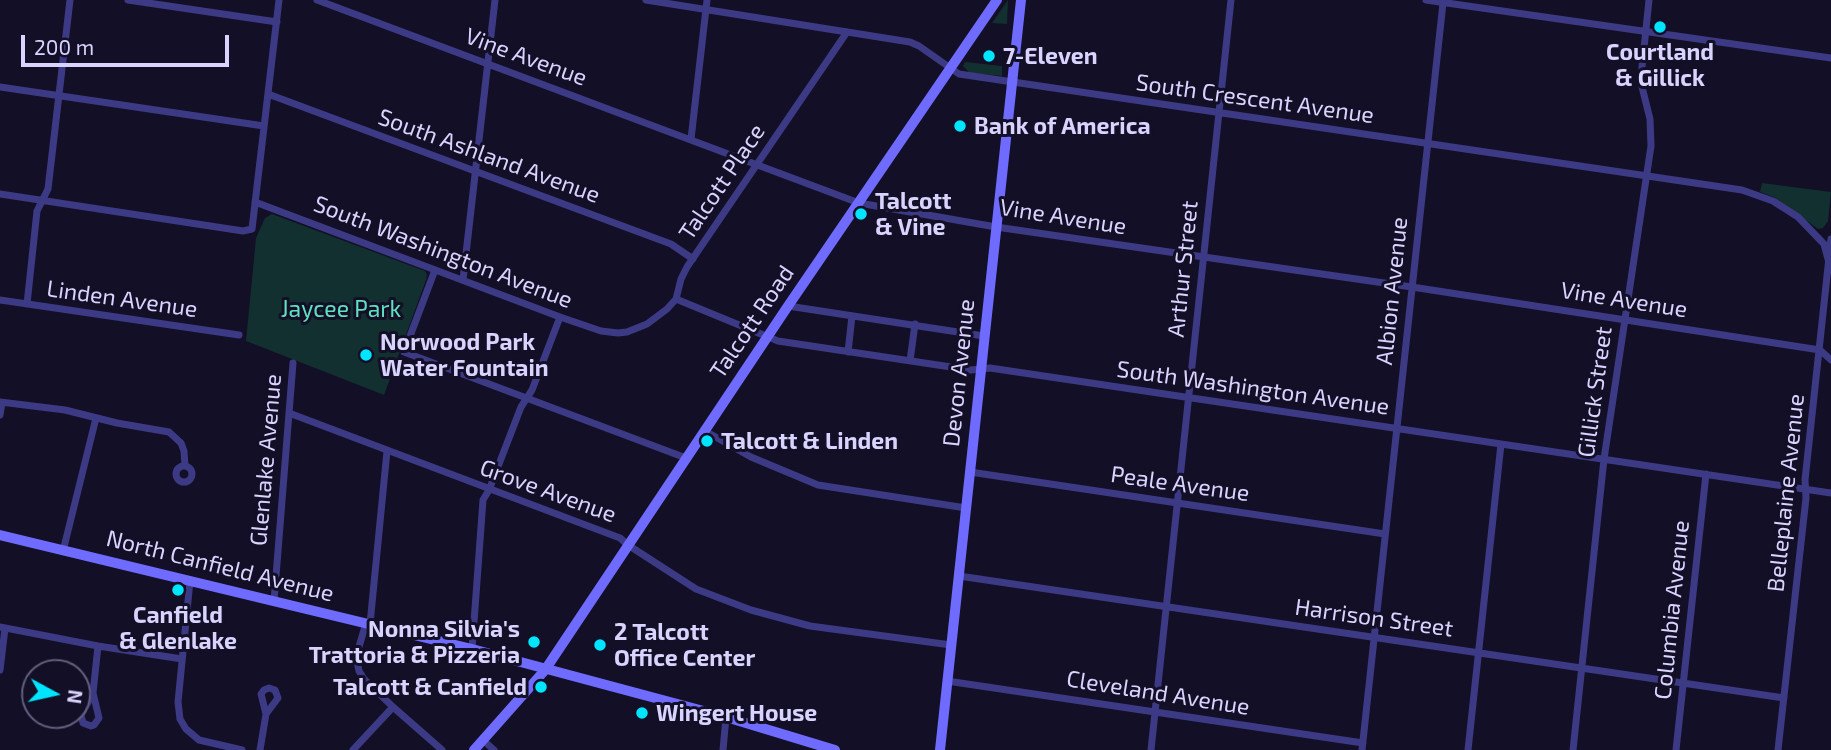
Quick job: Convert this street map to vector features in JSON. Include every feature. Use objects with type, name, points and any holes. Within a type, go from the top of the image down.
[{"type":"street","points":[[27,304],[37,211],[48,189],[70,0]]},
{"type":"street","points":[[128,0],[277,22]]},
{"type":"street","points":[[0,194],[243,231],[252,229],[279,0]]},
{"type":"street","name":"Vine Avenue","points":[[317,0],[859,203],[1819,350]]},
{"type":"street","points":[[463,280],[495,0]]},
{"type":"street","name":"South Crescent Avenue","points":[[646,0],[915,44],[959,74],[1742,190],[1787,208],[1810,228],[1829,239],[1830,267]]},
{"type":"street","points":[[691,139],[707,0]]},
{"type":"street","name":"Talcott Road","points":[[474,750],[545,670],[788,306],[997,0]]},
{"type":"street","name":"Devon Avenue","points":[[940,750],[1020,0]]},
{"type":"street","name":"Arthur Street","points":[[1151,750],[1231,0]]},
{"type":"street","points":[[1426,0],[1831,58]]},
{"type":"street","name":"Gillick Street","points":[[1573,750],[1604,459],[1647,177],[1651,134],[1642,67],[1649,0]]},
{"type":"street","name":"Albion Avenue","points":[[1363,746],[1443,2]]},
{"type":"street","name":"Talcott Place","points":[[618,333],[647,324],[676,299],[683,273],[847,32]]},
{"type":"street","points":[[0,87],[264,126]]},
{"type":"street","name":"South Ashland Avenue","points":[[268,94],[671,244],[693,259]]},
{"type":"street","name":"South Washington Avenue","points":[[255,202],[560,317],[601,331],[618,333]]},
{"type":"street","name":"Belleplaine Avenue","points":[[1778,750],[1830,267]]},
{"type":"street","points":[[435,270],[404,352],[686,458]]},
{"type":"street","name":"South Washington Avenue","points":[[676,299],[778,341],[971,370],[990,368],[1831,493]]},
{"type":"street","name":"Linden Avenue","points":[[0,300],[239,335]]},
{"type":"street","points":[[788,306],[984,336]]},
{"type":"street","points":[[848,352],[852,316]]},
{"type":"street","points":[[472,649],[482,500],[489,490],[521,407],[532,390],[560,317]]},
{"type":"street","points":[[910,361],[915,324]]},
{"type":"street","points":[[1819,350],[1831,360]]},
{"type":"street","name":"Glenlake Avenue","points":[[274,601],[293,363]]},
{"type":"street","points":[[0,415],[1,402],[54,408],[169,432],[181,443],[185,466]]},
{"type":"street","name":"Grove Avenue","points":[[289,413],[620,538],[696,589],[751,610],[810,626],[951,645]]},
{"type":"street","points":[[63,551],[96,418]]},
{"type":"street","points":[[705,430],[751,457],[818,485],[966,508]]},
{"type":"street","points":[[1468,750],[1501,444]]},
{"type":"street","points":[[387,451],[368,624],[356,657],[359,671],[364,678],[442,750]]},
{"type":"street","name":"Peale Avenue","points":[[970,472],[1385,534]]},
{"type":"street","name":"Columbia Avenue","points":[[1676,750],[1706,474]]},
{"type":"street","name":"North Canfield Avenue","points":[[0,535],[472,649],[726,717],[831,749]]},
{"type":"street","name":"Harrison Street","points":[[959,576],[1784,698]]},
{"type":"street","points":[[190,580],[178,710],[180,719],[186,729],[199,740],[225,749],[242,750]]},
{"type":"street","points":[[0,670],[2,628],[182,659]]},
{"type":"street","points":[[93,693],[99,646]]},
{"type":"street","name":"Cleveland Avenue","points":[[947,681],[1363,746]]},
{"type":"street","points":[[353,750],[393,707]]},
{"type":"street","points":[[260,750],[266,714]]},
{"type":"street","points":[[723,750],[726,717]]},
{"type":"street","points":[[483,740],[494,750]]},
{"type":"green space","points":[[1008,0],[1007,24],[992,23]]},
{"type":"green space","points":[[965,62],[1002,66],[1002,76],[970,73],[963,66]]},
{"type":"green space","points":[[1762,183],[1831,192],[1828,221],[1823,228],[1818,229],[1774,197],[1760,192]]},
{"type":"green space","name":"Jaycee Park","points":[[272,214],[425,271],[426,280],[384,395],[246,341],[256,238],[265,218]]},
{"type":"place","name":"Courtland & Gillick","points":[[1660,27]]},
{"type":"place","name":"7-Eleven","points":[[989,56]]},
{"type":"place","name":"Bank of America","points":[[960,126]]},
{"type":"place","name":"Talcott & Vine","points":[[861,214]]},
{"type":"place","name":"Norwood Park Water Fountain","points":[[366,355]]},
{"type":"place","name":"Talcott & Linden","points":[[707,441]]},
{"type":"place","name":"Canfield & Glenlake","points":[[178,590]]},
{"type":"place","name":"Nonna Silvia's Trattoria & Pizzeria","points":[[534,642]]},
{"type":"place","name":"2 Talcott Office Center","points":[[600,645]]},
{"type":"place","name":"Talcott & Canfield","points":[[541,687]]},
{"type":"place","name":"Wingert House","points":[[642,713]]}]
